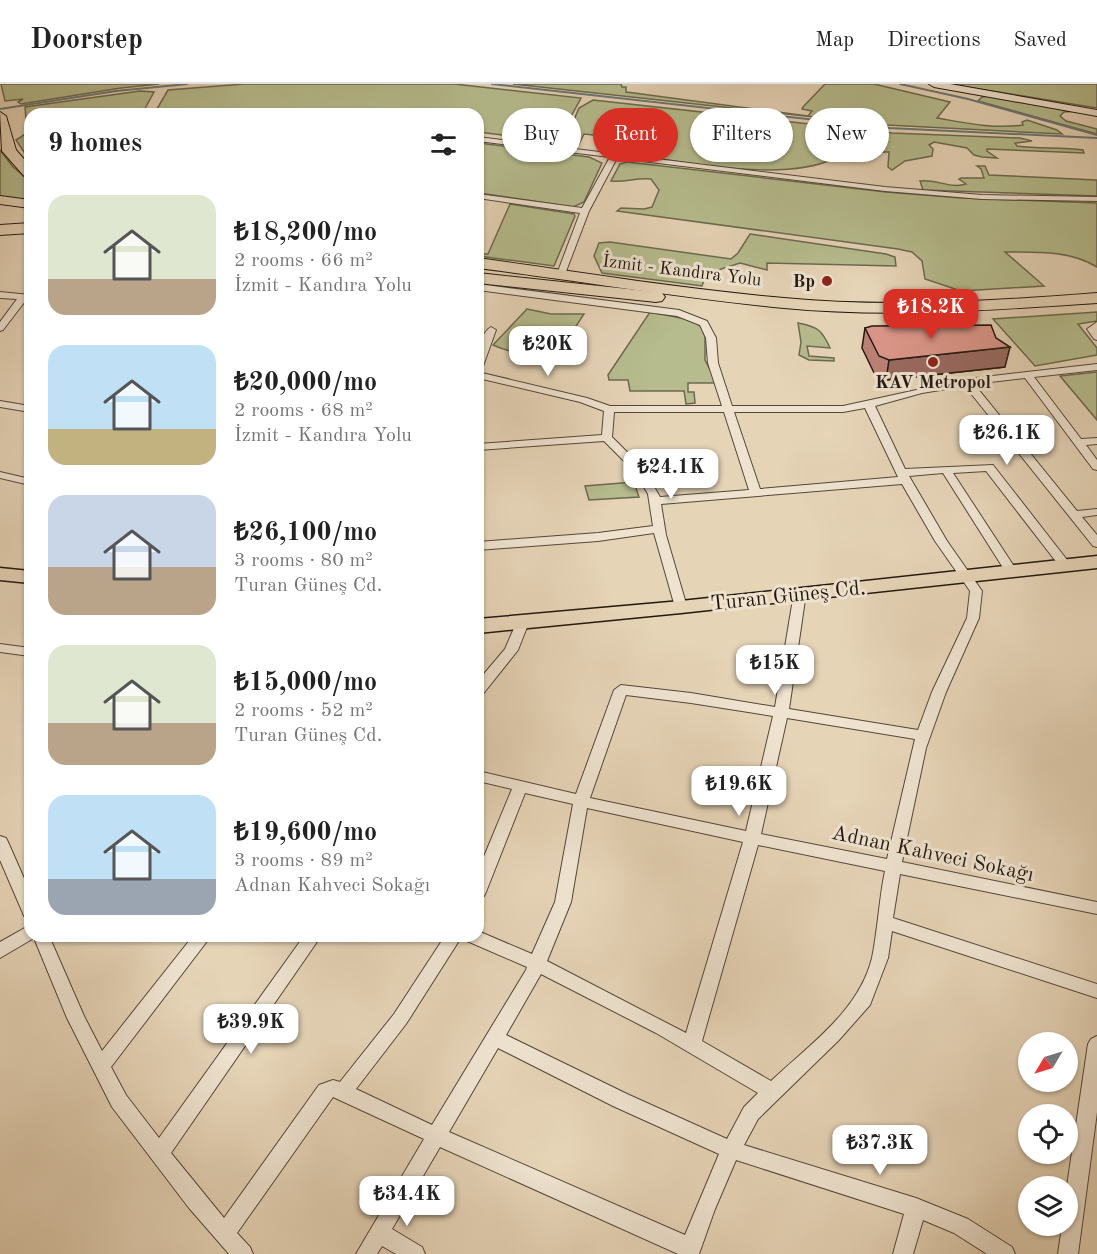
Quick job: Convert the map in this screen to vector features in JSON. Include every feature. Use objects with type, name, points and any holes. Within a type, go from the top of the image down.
[{"type":"highway","points":[[0,118],[9,150],[24,169]]},
{"type":"highway","points":[[0,200],[24,203]]},
{"type":"highway","points":[[0,208],[24,212]]},
{"type":"highway","points":[[0,230],[24,228]]},
{"type":"highway","name":"İzmit - Kandıra Yolu","points":[[484,264],[785,303],[853,306],[987,306],[1097,298]]},
{"type":"highway","name":"İzmit - Kandıra Yolu","points":[[484,274],[656,297],[789,311],[861,315],[957,316],[1097,308]]},
{"type":"highway","points":[[484,279],[656,297]]},
{"type":"main road","points":[[934,84],[1096,111]]},
{"type":"main road","points":[[944,84],[1096,111]]},
{"type":"main road","name":"Turan Güneş Cd.","points":[[484,625],[681,607],[1097,561]]},
{"type":"main road","points":[[0,574],[24,576]]},
{"type":"street","points":[[484,140],[593,153]]},
{"type":"street","points":[[561,274],[585,211],[611,162]]},
{"type":"street","points":[[664,162],[896,190],[1097,200]]},
{"type":"street","points":[[484,197],[585,211]]},
{"type":"street","points":[[484,287],[649,309],[694,317],[704,323],[708,329],[714,363],[756,493]]},
{"type":"street","points":[[0,295],[24,298]]},
{"type":"street","points":[[0,328],[24,301]]},
{"type":"street","points":[[1097,325],[1092,329],[1097,337]]},
{"type":"street","points":[[484,349],[491,330]]},
{"type":"street","points":[[484,376],[583,400],[609,409],[843,409],[869,405],[929,388],[1097,367]]},
{"type":"street","points":[[1028,376],[1097,467]]},
{"type":"street","points":[[967,382],[1097,543]]},
{"type":"street","points":[[0,404],[24,408]]},
{"type":"street","points":[[225,1233],[326,1091],[333,1088],[690,1251],[705,1208],[731,1150],[751,1113],[772,1090],[833,1035],[863,1002],[880,958],[894,866],[924,736],[939,692],[973,618],[976,591],[941,541],[903,477],[869,405]]},
{"type":"street","points":[[609,409],[607,438],[640,471],[656,501],[660,530],[681,607]]},
{"type":"street","points":[[484,447],[607,438]]},
{"type":"street","points":[[1078,442],[1097,441]]},
{"type":"street","points":[[656,501],[756,493],[989,467],[1065,565]]},
{"type":"street","points":[[946,470],[1011,571]]},
{"type":"street","points":[[0,475],[24,481]]},
{"type":"street","points":[[1074,515],[1097,512]]},
{"type":"street","points":[[484,546],[660,530]]},
{"type":"street","points":[[692,1044],[752,837],[782,713],[800,593]]},
{"type":"street","points":[[484,683],[510,650],[523,622]]},
{"type":"street","points":[[0,648],[24,651]]},
{"type":"street","points":[[366,1254],[495,1039],[538,962],[563,902],[580,801],[621,690],[924,736]]},
{"type":"street","name":"Adnan Kahveci Sokağı","points":[[484,777],[580,801],[1097,908]]},
{"type":"street","points":[[484,877],[520,786]]},
{"type":"street","points":[[0,842],[24,897]]},
{"type":"street","points":[[885,922],[1097,991]]},
{"type":"street","points":[[0,951],[24,936]]},
{"type":"street","points":[[484,940],[538,962],[692,1044],[772,1090]]},
{"type":"street","points":[[44,942],[76,1018],[119,1101],[243,1254]]},
{"type":"street","points":[[101,1066],[198,942]]},
{"type":"street","points":[[159,1153],[309,942]]},
{"type":"street","points":[[343,1092],[400,1019],[450,942]]},
{"type":"street","points":[[495,1039],[620,1100],[731,1150],[916,1208],[962,1226],[1005,1254]]},
{"type":"street","points":[[1068,1254],[1090,1150],[1097,1044]]},
{"type":"street","points":[[903,1254],[916,1208]]},
{"type":"street","points":[[379,1233],[415,1254]]},
{"type":"green space","points":[[1,84],[159,84],[21,104],[18,102],[23,99],[5,101]]},
{"type":"green space","points":[[244,84],[454,84],[581,98],[576,108],[502,108],[502,135],[484,133],[484,108],[158,108],[168,90]]},
{"type":"green space","points":[[513,84],[621,84],[622,87],[626,87],[626,92],[747,108]]},
{"type":"green space","points":[[825,84],[874,84],[950,102],[937,118],[1001,126],[1023,125],[1022,122],[1027,120],[1057,130],[1062,134],[889,125],[889,108],[802,109]]},
{"type":"green space","points":[[949,84],[1097,84],[1097,108]]},
{"type":"green space","points":[[140,91],[154,92],[145,108],[25,107]]},
{"type":"green space","points":[[990,96],[1077,111],[1064,112],[1060,116],[1066,121],[1097,129],[1097,134],[978,101],[982,97]]},
{"type":"green space","points":[[593,100],[665,108],[593,108],[593,135],[584,134],[581,140],[581,108],[579,108]]},
{"type":"green space","points":[[678,109],[690,111],[690,162],[793,162],[793,122],[805,123],[805,162],[824,162],[795,169],[773,170],[678,161]]},
{"type":"green space","points":[[889,133],[1020,138],[1032,141],[1015,143],[1017,146],[1075,149],[1083,150],[1084,153],[987,149],[997,158],[982,157],[974,155],[967,148],[934,142],[929,145],[933,149],[932,156],[905,161],[892,170],[888,167]]},
{"type":"green space","points":[[24,135],[24,152],[16,140]]},
{"type":"green space","points":[[484,144],[502,146],[502,162],[581,162],[581,156],[593,159],[593,162],[602,163],[584,202],[573,207],[484,194]]},
{"type":"green space","points":[[0,150],[13,167],[24,176],[24,200],[0,197]]},
{"type":"green space","points":[[627,162],[886,192],[962,198],[1097,203],[1097,267],[1076,257],[1064,255],[1041,252],[1005,252],[1044,286],[961,291],[925,279],[922,261],[912,252],[617,211],[621,208],[652,207],[659,190],[651,179],[611,181],[620,164]]},
{"type":"green space","points":[[977,166],[985,166],[989,175],[1097,180],[1097,196],[923,190],[920,181],[960,185],[966,184],[959,179],[961,178],[984,178],[981,169]]},
{"type":"green space","points":[[510,204],[575,216],[554,266],[484,257],[484,254],[488,254]]},
{"type":"green space","points":[[750,234],[886,254],[895,257],[896,266],[767,263],[767,270],[740,263],[715,271],[703,271],[705,277],[702,286],[602,273],[594,256],[599,243],[610,242],[731,259],[738,253]]},
{"type":"green space","points":[[527,309],[551,314],[584,314],[565,343],[553,342],[540,350],[524,353],[509,351],[493,345]]},
{"type":"green space","points":[[650,312],[691,320],[703,328],[705,360],[717,383],[688,383],[688,392],[694,392],[695,403],[686,404],[684,391],[630,391],[628,380],[609,380],[608,375]]},
{"type":"green space","points":[[1097,312],[1097,321],[1078,324],[1097,348],[1097,355],[1035,366],[993,319]]},
{"type":"green space","points":[[798,323],[818,330],[830,348],[807,346],[809,356],[834,358],[834,361],[809,360],[799,355],[801,342]]},
{"type":"green space","points":[[1097,372],[1097,420],[1060,376]]},
{"type":"green space","points":[[634,482],[639,497],[589,500],[585,486]]},
{"type":"building","points":[[991,325],[996,338],[1010,347],[889,360],[879,356],[865,328],[872,326]]},
{"type":"waterway","points":[[0,109],[116,91],[187,84]]},
{"type":"waterway","points":[[492,84],[889,128],[1097,138]]},
{"type":"waterway","points":[[900,84],[968,99],[1097,135]]},
{"type":"place","name":"Bp","points":[[827,281]]},
{"type":"place","name":"KAV Metropol","points":[[933,362]]}]
